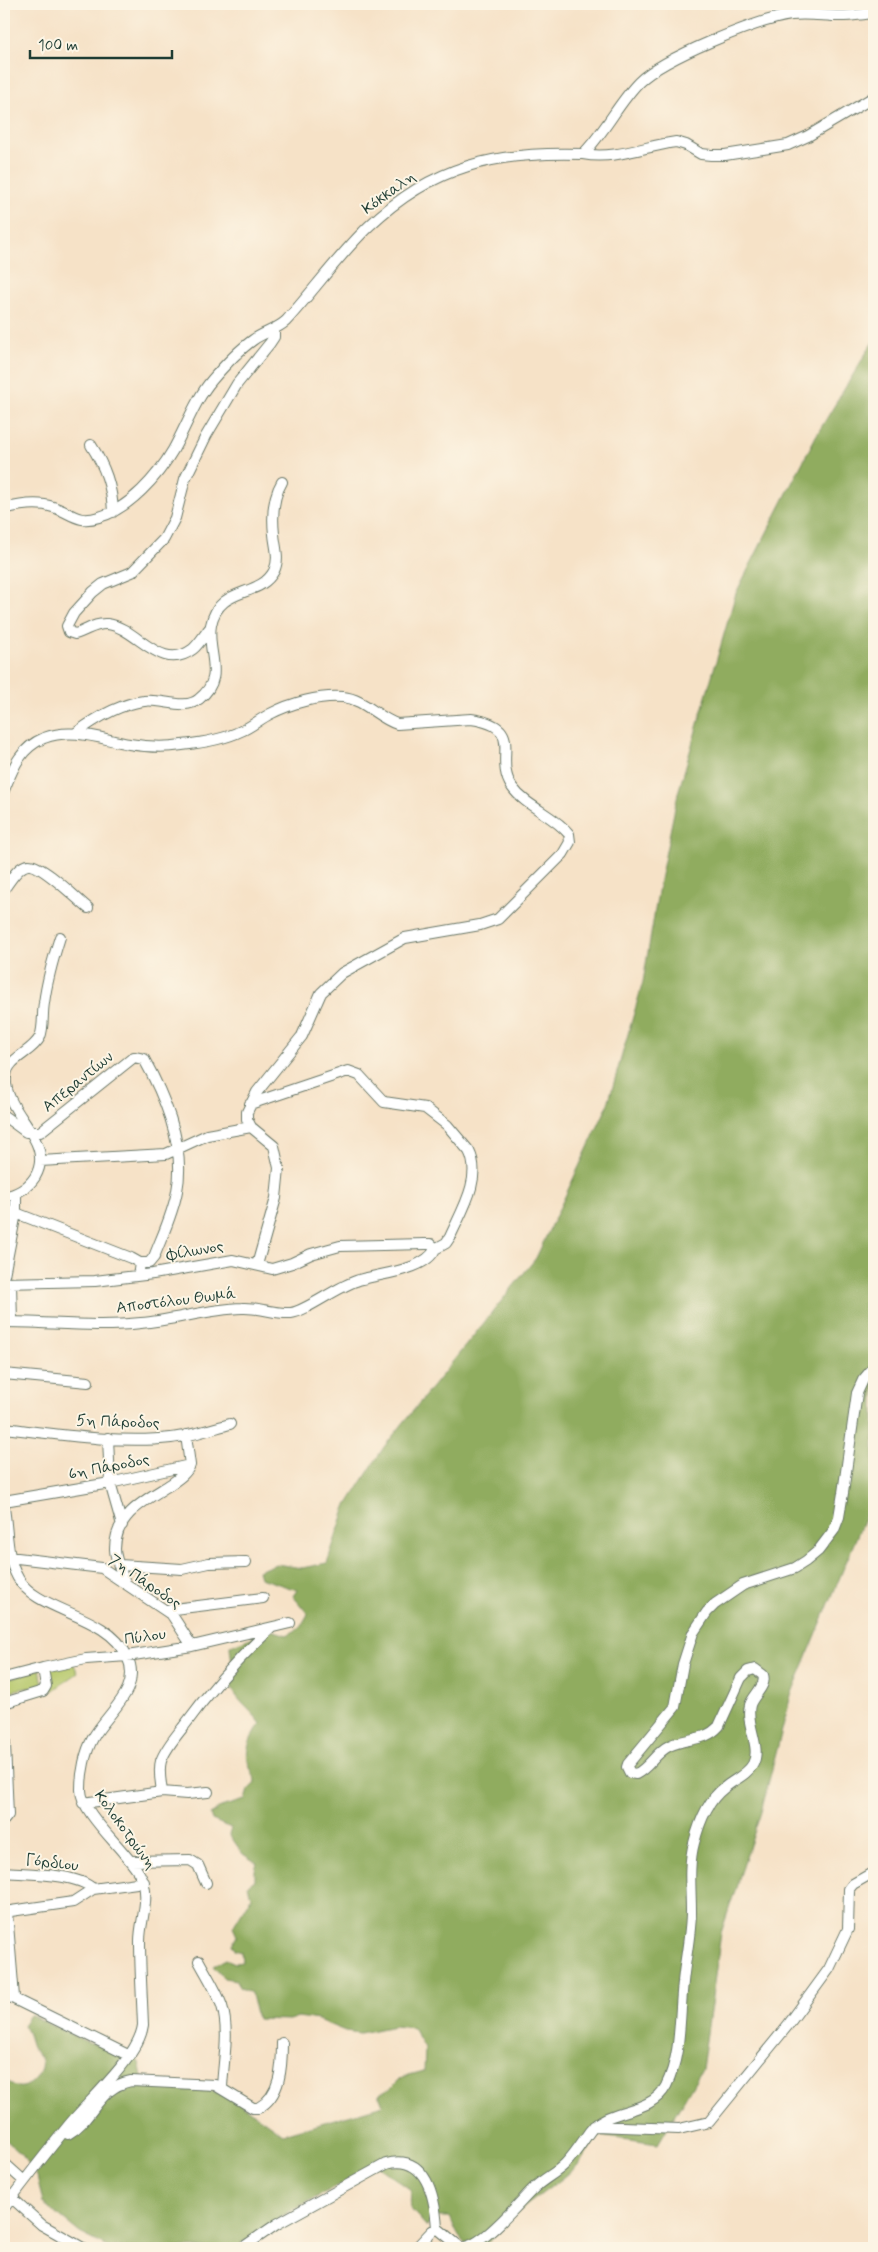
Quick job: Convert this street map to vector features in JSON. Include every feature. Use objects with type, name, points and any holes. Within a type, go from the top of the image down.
[{"type":"street","points":[[583,154],[607,127],[639,82],[653,70],[759,23],[812,14],[839,16],[874,14]]},
{"type":"street","name":"Κόκκαλη","points":[[4,509],[25,505],[46,506],[59,509],[75,518],[85,520],[113,512],[135,498],[168,457],[202,395],[215,377],[254,340],[274,330],[286,321],[369,226],[400,201],[429,182],[466,166],[506,156],[555,153],[594,156],[617,154],[676,142],[706,155],[725,155],[788,145],[808,136],[874,97]]},
{"type":"street","points":[[210,628],[190,651],[165,655],[156,652],[118,627],[96,624],[75,634],[69,632],[67,626],[74,613],[93,592],[103,584],[132,572],[164,539],[175,518],[185,479],[206,436],[237,384],[273,339],[274,330]]},
{"type":"street","points":[[91,445],[105,469],[112,492],[113,512]]},
{"type":"street","points":[[76,733],[111,711],[132,703],[161,700],[186,705],[200,699],[210,687],[213,680],[210,628],[214,614],[222,602],[232,595],[258,586],[274,570],[277,556],[273,513],[277,493],[282,482]]},
{"type":"street","points":[[4,790],[17,760],[26,748],[45,738],[76,733],[132,745],[152,747],[180,746],[204,742],[239,732],[287,707],[339,698],[360,703],[398,724],[458,719],[482,720],[496,726],[504,735],[507,773],[513,788],[565,829],[571,838],[563,854],[498,919],[480,925],[405,938],[335,978],[321,993],[302,1036],[250,1104],[246,1115],[252,1127],[274,1146],[279,1168],[275,1204],[257,1265]]},
{"type":"street","points":[[4,889],[18,871],[28,865],[33,866],[48,874],[88,908]]},
{"type":"street","name":"Απεραντίων","points":[[40,1161],[38,1147],[10,1099],[6,1075],[11,1064],[27,1052],[41,1035],[48,977],[60,936]]},
{"type":"street","name":"Απεραντίων","points":[[31,1133],[40,1132],[47,1128],[109,1075],[134,1057],[144,1059],[170,1120],[179,1149]]},
{"type":"street","name":"Αποστόλου Θωμά","points":[[8,1322],[98,1325],[139,1324],[210,1311],[242,1308],[290,1313],[300,1310],[335,1289],[356,1281],[413,1266],[446,1243],[469,1192],[475,1170],[473,1159],[469,1152],[436,1114],[417,1105],[384,1102],[353,1071],[348,1071],[250,1104]]},
{"type":"street","points":[[4,1116],[22,1130],[31,1133]]},
{"type":"street","points":[[4,1197],[16,1194],[33,1179],[40,1161],[161,1155],[179,1149],[207,1135],[252,1127]]},
{"type":"street","points":[[16,1213],[140,1263],[147,1264],[152,1260],[176,1196],[179,1149]]},
{"type":"street","points":[[8,1322],[6,1280],[16,1213],[16,1194]]},
{"type":"street","name":"Φίλωνος","points":[[6,1280],[94,1281],[138,1276],[230,1260],[276,1269],[311,1254],[340,1246],[431,1244],[432,1252]]},
{"type":"street","points":[[138,1276],[140,1263]]},
{"type":"street","points":[[242,2248],[277,2224],[386,2164],[394,2162],[406,2164],[426,2178],[434,2198],[437,2228],[460,2247],[468,2246],[477,2242],[535,2187],[567,2162],[594,2126],[604,2118],[645,2106],[660,2094],[666,2086],[680,2036],[683,1984],[691,1914],[691,1862],[693,1845],[701,1819],[715,1796],[746,1772],[754,1762],[754,1745],[748,1716],[752,1701],[763,1684],[763,1675],[755,1669],[745,1674],[724,1717],[714,1732],[700,1739],[668,1746],[636,1774],[630,1773],[627,1767],[675,1706],[682,1664],[693,1633],[707,1612],[743,1585],[801,1564],[818,1551],[834,1530],[839,1517],[857,1393],[874,1367]]},
{"type":"street","points":[[4,1374],[88,1382]]},
{"type":"street","name":"5η Πάροδος","points":[[4,1428],[108,1438],[162,1439],[186,1436],[230,1424]]},
{"type":"street","points":[[125,1583],[115,1548],[122,1525],[137,1505],[178,1480],[190,1465],[186,1436]]},
{"type":"street","points":[[108,1438],[110,1483],[122,1525]]},
{"type":"street","name":"6η Πάροδος","points":[[4,1501],[110,1483],[190,1465]]},
{"type":"street","points":[[4,1508],[9,1557],[17,1577],[25,1588],[101,1628],[116,1640],[127,1656]]},
{"type":"street","name":"7η Πάροδος","points":[[9,1557],[102,1568],[166,1610],[176,1620],[192,1646]]},
{"type":"street","points":[[120,1565],[182,1569],[209,1562],[246,1562]]},
{"type":"street","points":[[166,1610],[263,1598]]},
{"type":"street","name":"Πύλου","points":[[4,1678],[86,1659],[127,1656],[192,1646],[290,1623]]},
{"type":"street","points":[[162,1792],[161,1761],[175,1737],[245,1653],[272,1628]]},
{"type":"street","name":"Κολοκοτρώνη","points":[[7,2202],[58,2139],[130,2056],[140,2038],[143,2025],[140,1939],[146,1900],[144,1882],[131,1861],[83,1803],[81,1796],[82,1779],[90,1744],[126,1694],[130,1683],[131,1669],[127,1656]]},
{"type":"street","points":[[4,1703],[40,1693],[46,1686],[43,1668]]},
{"type":"street","points":[[4,1720],[8,1815],[4,1820]]},
{"type":"street","points":[[83,1803],[162,1792],[187,1794],[208,1792]]},
{"type":"street","points":[[131,1861],[190,1860],[198,1866],[206,1883]]},
{"type":"street","name":"Γόρδιου","points":[[4,1872],[74,1879],[87,1883],[93,1889]]},
{"type":"street","points":[[594,2126],[680,2129],[709,2122],[788,2025],[828,1969],[848,1929],[849,1889],[853,1884],[874,1872]]},
{"type":"street","name":"Γόρδιου","points":[[6,1912],[73,1902],[93,1889],[144,1882]]},
{"type":"street","points":[[6,1912],[9,1996],[130,2056]]},
{"type":"street","points":[[199,1961],[218,1996],[224,2016],[226,2036],[222,2088]]},
{"type":"street","points":[[58,2139],[71,2132],[104,2095],[124,2082],[142,2080],[205,2084],[222,2088],[253,2108],[262,2106],[275,2089],[280,2077],[282,2043]]},
{"type":"street","points":[[4,2163],[24,2181]]},
{"type":"street","points":[[7,2202],[49,2229],[84,2248]]},
{"type":"street","points":[[416,2248],[432,2230],[437,2228]]},
{"type":"green space","points":[[874,340],[874,1495],[791,1695],[761,1812],[721,1933],[702,2069],[658,2144],[600,2136],[574,2169],[520,2211],[484,2245],[476,2247],[466,2244],[456,2231],[450,2217],[435,2217],[427,2227],[410,2208],[411,2190],[376,2165],[289,2212],[235,2248],[110,2248],[80,2233],[43,2203],[37,2176],[22,2155],[4,2138],[4,2080],[18,2087],[23,2087],[36,2079],[40,2070],[40,2058],[32,2047],[23,2025],[30,2015],[85,2041],[134,2057],[139,2062],[142,2076],[138,2084],[205,2089],[217,2092],[239,2103],[283,2134],[383,2105],[379,2094],[391,2088],[402,2077],[424,2071],[425,2049],[413,2028],[394,2026],[360,2033],[345,2031],[318,2020],[298,2017],[289,2020],[257,2019],[251,1993],[239,1987],[236,1980],[224,1978],[213,1966],[226,1959],[235,1963],[242,1962],[241,1952],[234,1950],[232,1944],[237,1936],[233,1927],[251,1897],[248,1885],[255,1880],[257,1863],[243,1854],[229,1834],[231,1828],[212,1820],[210,1814],[224,1806],[245,1800],[248,1790],[255,1783],[247,1751],[252,1737],[261,1724],[232,1688],[230,1680],[232,1668],[230,1646],[271,1630],[287,1635],[300,1628],[308,1614],[293,1596],[297,1590],[260,1578],[258,1571],[276,1564],[302,1568],[327,1563],[346,1507],[384,1447],[536,1258],[607,1107],[643,982],[660,880],[678,793],[736,593],[816,436]]},
{"type":"green space","points":[[73,1663],[78,1673],[52,1691],[48,1668]]},
{"type":"green space","points":[[40,1669],[43,1685],[4,1692],[4,1680]]}]
